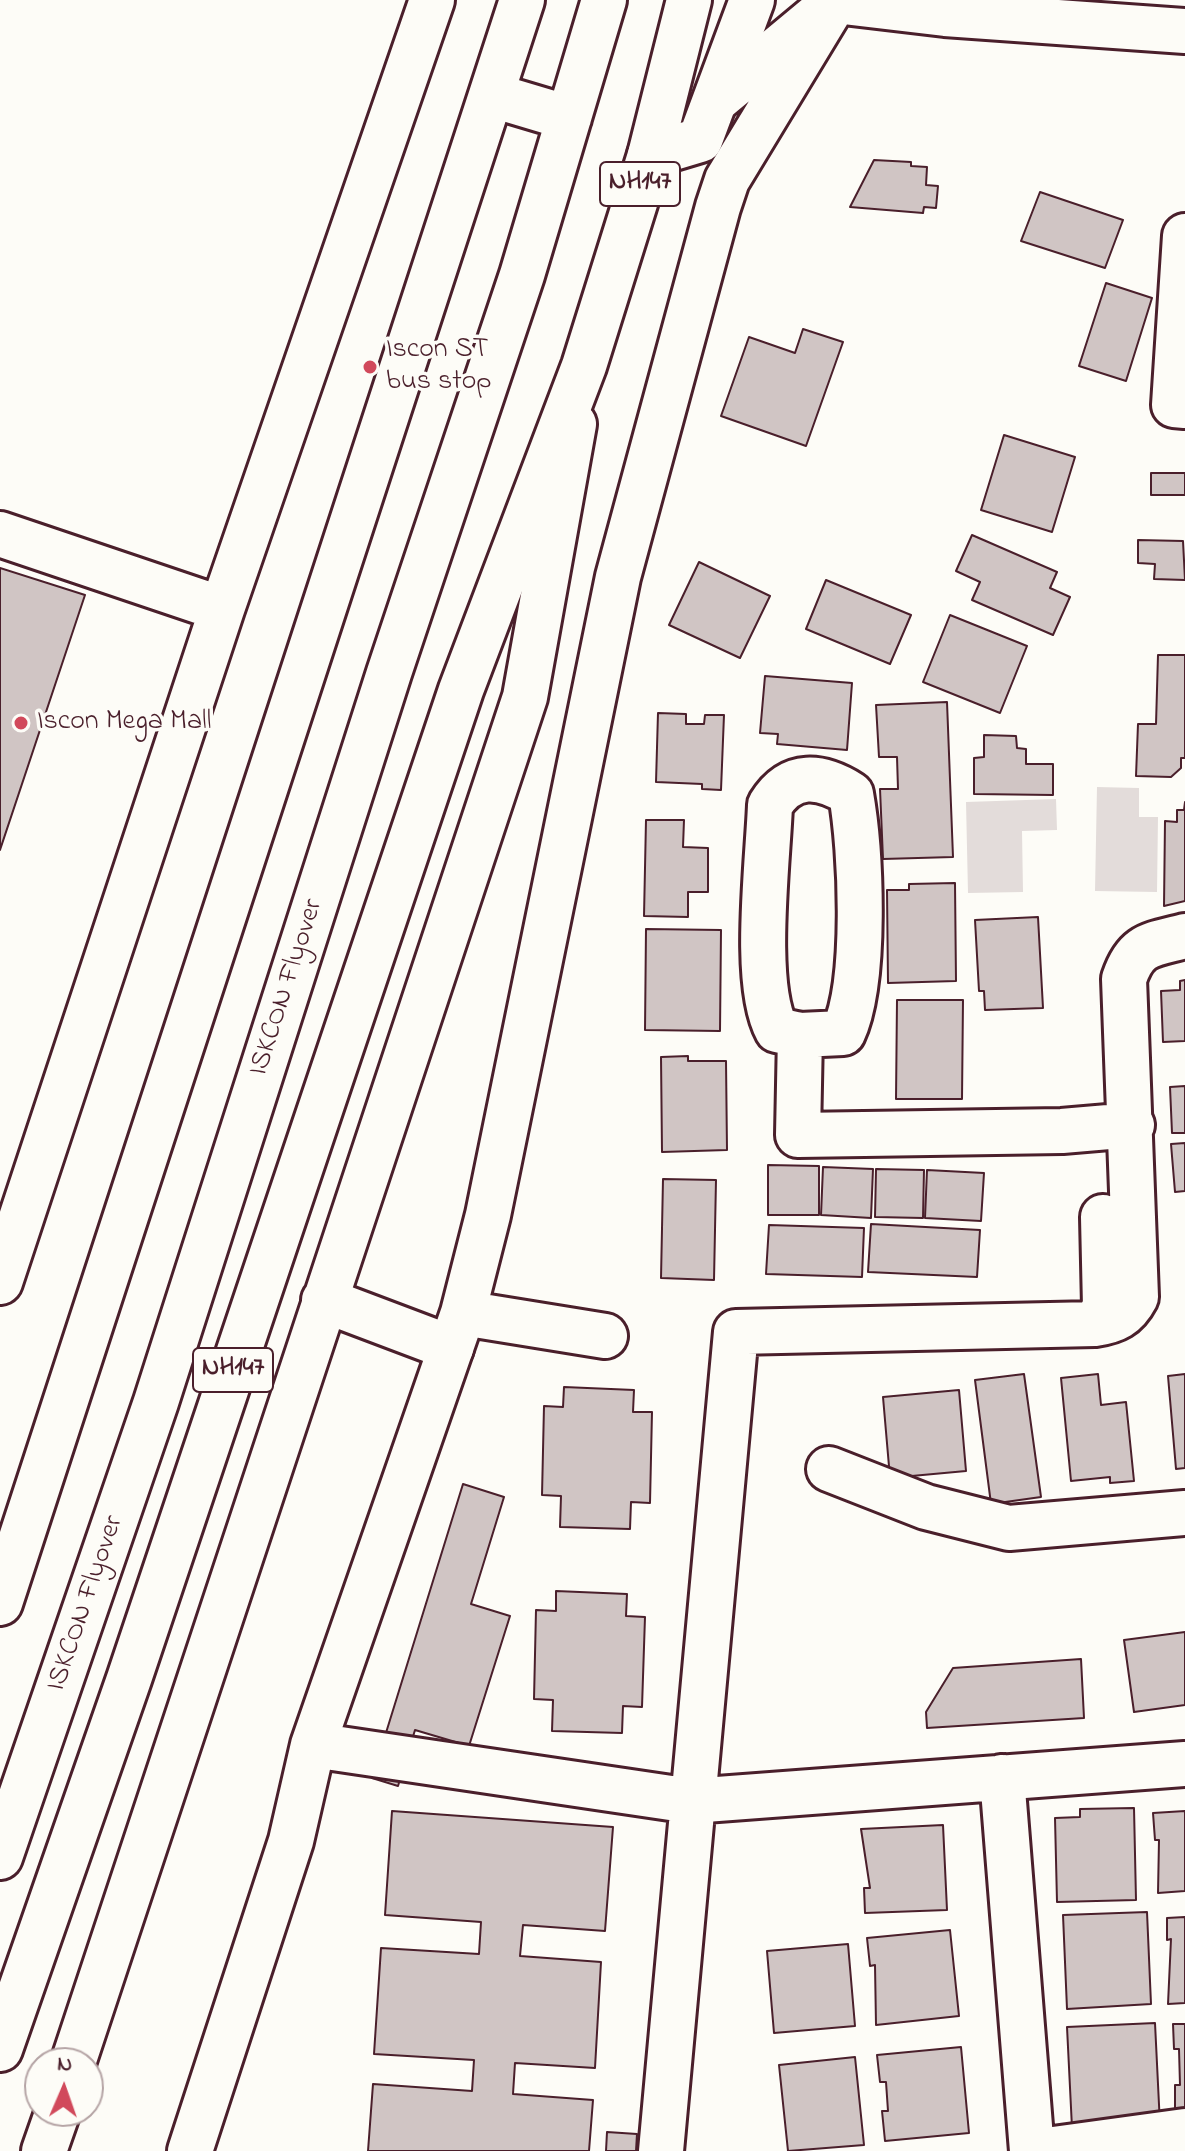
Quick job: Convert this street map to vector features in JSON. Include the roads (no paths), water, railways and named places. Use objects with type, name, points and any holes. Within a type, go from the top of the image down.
[{"type":"main road","points":[[0,1282],[222,609],[432,0]]},
{"type":"main road","points":[[0,1603],[14,1512],[522,0]]},
{"type":"main road","name":"NH147","points":[[569,118],[604,0]]},
{"type":"main road","name":"NH147","points":[[0,2049],[129,1679],[461,690],[584,366],[650,155],[689,0]]},
{"type":"main road","points":[[650,155],[700,140],[752,0]]},
{"type":"main road","points":[[716,100],[835,0],[946,7],[1185,31]]},
{"type":"main road","points":[[190,2151],[291,1841],[313,1745],[457,1330],[488,1215],[618,577],[718,207],[727,180],[835,0]]},
{"type":"main road","points":[[492,95],[569,118]]},
{"type":"main road","name":"ISKCON Flyover","points":[[0,1857],[156,1402],[389,673],[522,275],[569,118]]},
{"type":"main road","points":[[1185,236],[1174,405],[1185,406]]},
{"type":"main road","points":[[78,2047],[525,697],[584,366]]},
{"type":"main road","points":[[0,534],[222,609]]},
{"type":"main road","points":[[801,780],[829,780],[851,794],[857,831],[857,989],[853,1013],[843,1033],[800,1035],[777,1030],[767,1013],[770,805],[779,790],[801,780]]},
{"type":"main road","points":[[661,2151],[736,1332],[1095,1324],[1114,1321],[1130,1309],[1136,1297],[1132,1125],[1124,979],[1131,959],[1143,947],[1185,936]]},
{"type":"main road","points":[[800,1035],[798,1135],[1062,1131],[1132,1125]]},
{"type":"main road","points":[[324,1300],[457,1330],[605,1336]]},
{"type":"main road","points":[[829,1469],[926,1507],[1009,1528],[1185,1513]]},
{"type":"main road","points":[[313,1745],[691,1801],[1185,1764]]},
{"type":"main road","points":[[1002,1777],[1032,2151]]},
{"type":"main road","points":[[44,2151],[52,2127]]},
{"type":"main road","points":[[1039,2151],[1185,2131]]},
{"type":"place","name":"Iscon ST bus stop","points":[[370,367]]},
{"type":"place","name":"Iscon Mega Mall","points":[[21,723]]}]
